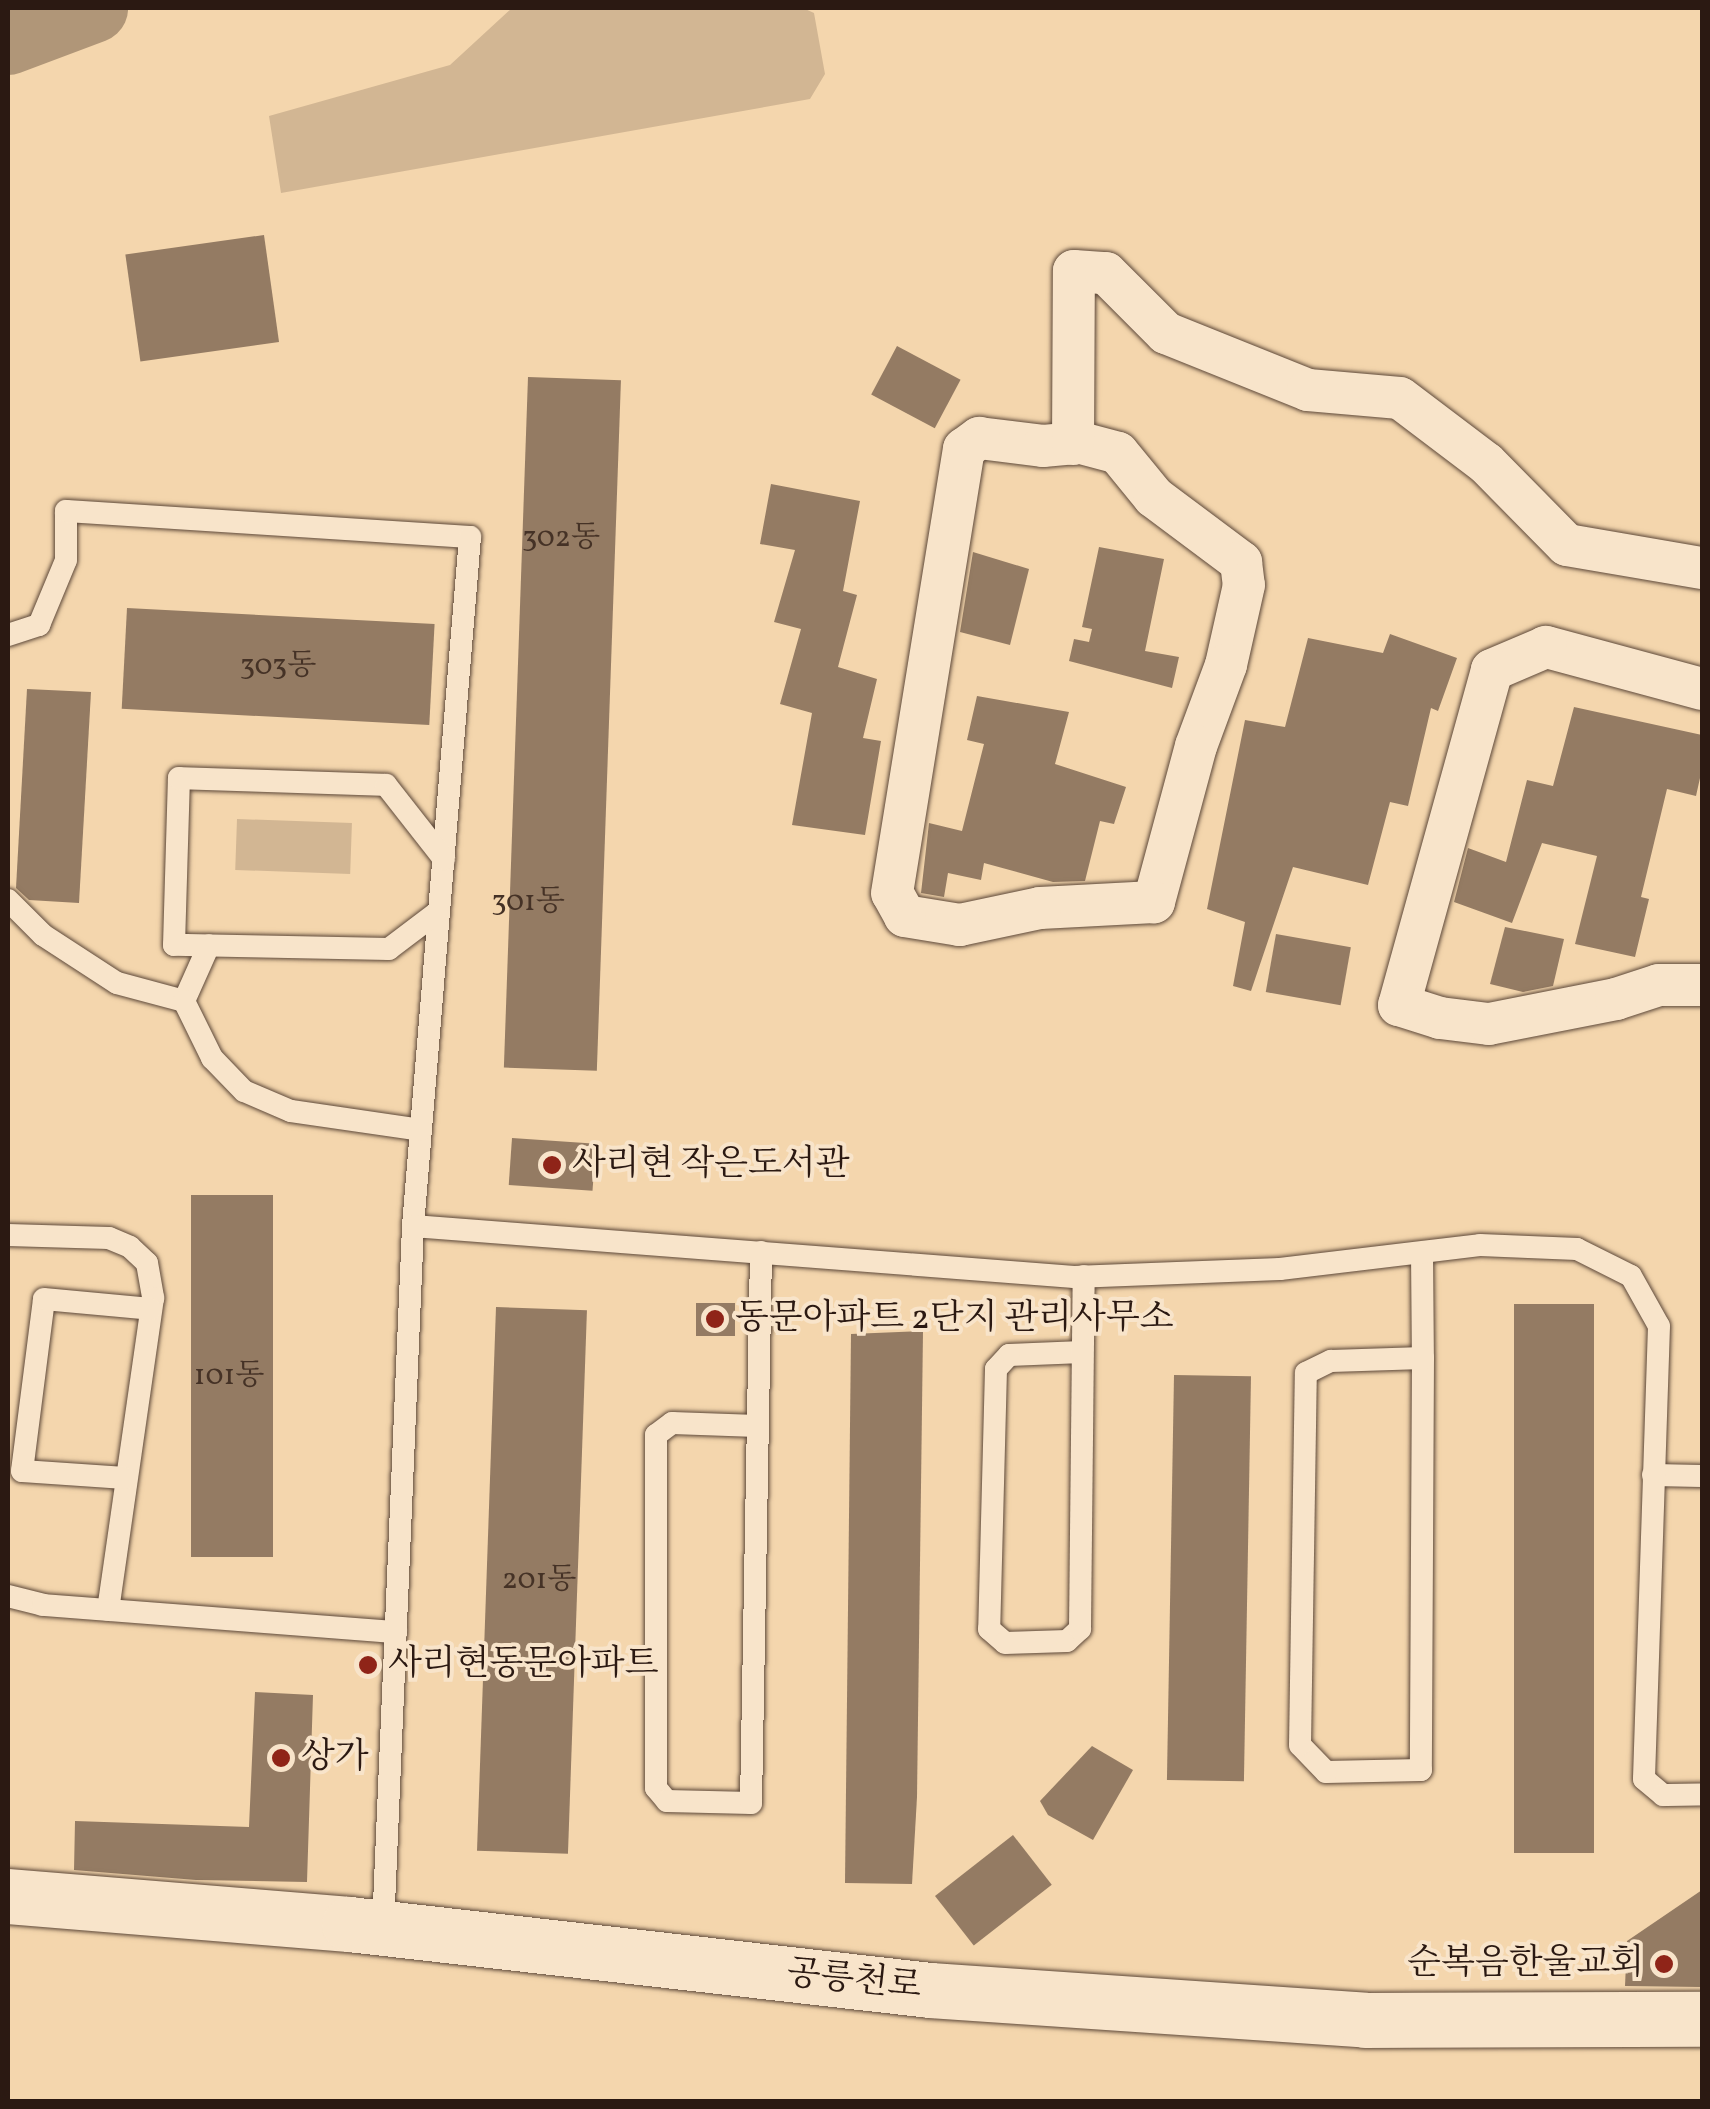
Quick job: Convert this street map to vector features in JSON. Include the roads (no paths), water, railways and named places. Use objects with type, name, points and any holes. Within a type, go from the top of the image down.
[{"type":"street","points":[[1073,444],[1074,271],[1106,273],[1166,333],[1308,390],[1400,398],[1486,463],[1568,545],[1702,568]]},
{"type":"street","points":[[980,438],[1043,446],[1073,444],[1118,453],[1154,497],[1241,562],[1244,585],[1226,665],[1196,746],[1154,902],[1040,908],[960,924],[904,916],[892,893],[964,448],[980,438]]},
{"type":"street","points":[[1702,689],[1546,647],[1492,670],[1399,1005],[1440,1018],[1489,1024],[1616,999],[1659,985],[1702,986]]},
{"type":"street","name":"공릉천로","points":[[8,1896],[383,1928],[930,1990],[1346,2019],[1702,2019]]},
{"type":"lane","points":[[8,635],[39,625],[66,560],[66,511],[470,536],[413,1226],[383,1928]]},
{"type":"lane","points":[[439,911],[389,948],[174,945],[179,778],[386,785],[444,859]]},
{"type":"lane","points":[[8,900],[43,935],[117,982],[184,1001],[212,1058],[244,1091],[291,1112],[421,1130]]},
{"type":"lane","points":[[184,1001],[209,945]]},
{"type":"lane","points":[[413,1226],[1084,1276],[1280,1270],[1480,1246],[1577,1249],[1631,1276],[1658,1326],[1644,1779],[1663,1795],[1702,1794]]},
{"type":"lane","points":[[8,1235],[109,1238],[130,1247],[147,1263],[151,1309],[108,1610]]},
{"type":"lane","points":[[758,1426],[672,1424],[656,1436],[656,1788],[667,1801],[751,1803],[758,1426],[760,1252]]},
{"type":"lane","points":[[1422,1252],[1423,1358],[1422,1770],[1326,1772],[1300,1745],[1306,1373],[1330,1361],[1423,1358]]},
{"type":"lane","points":[[1082,1352],[1009,1355],[996,1369],[990,1629],[1005,1643],[1066,1641],[1080,1629],[1084,1276]]},
{"type":"lane","points":[[125,1478],[22,1471],[44,1299],[151,1309]]},
{"type":"lane","points":[[1653,1475],[1702,1476]]},
{"type":"lane","points":[[8,1596],[43,1605],[396,1632]]},
{"type":"waterway","points":[[8,40],[93,8]]},
{"type":"place","name":"사리현 작은도서관","points":[[552,1165]]},
{"type":"place","name":"동문아파트 2단지 관리사무소","points":[[715,1319]]},
{"type":"place","name":"사리현동문아파트","points":[[368,1665]]},
{"type":"place","name":"상가","points":[[281,1758]]},
{"type":"place","name":"순복음한울교회","points":[[1664,1964]]}]
